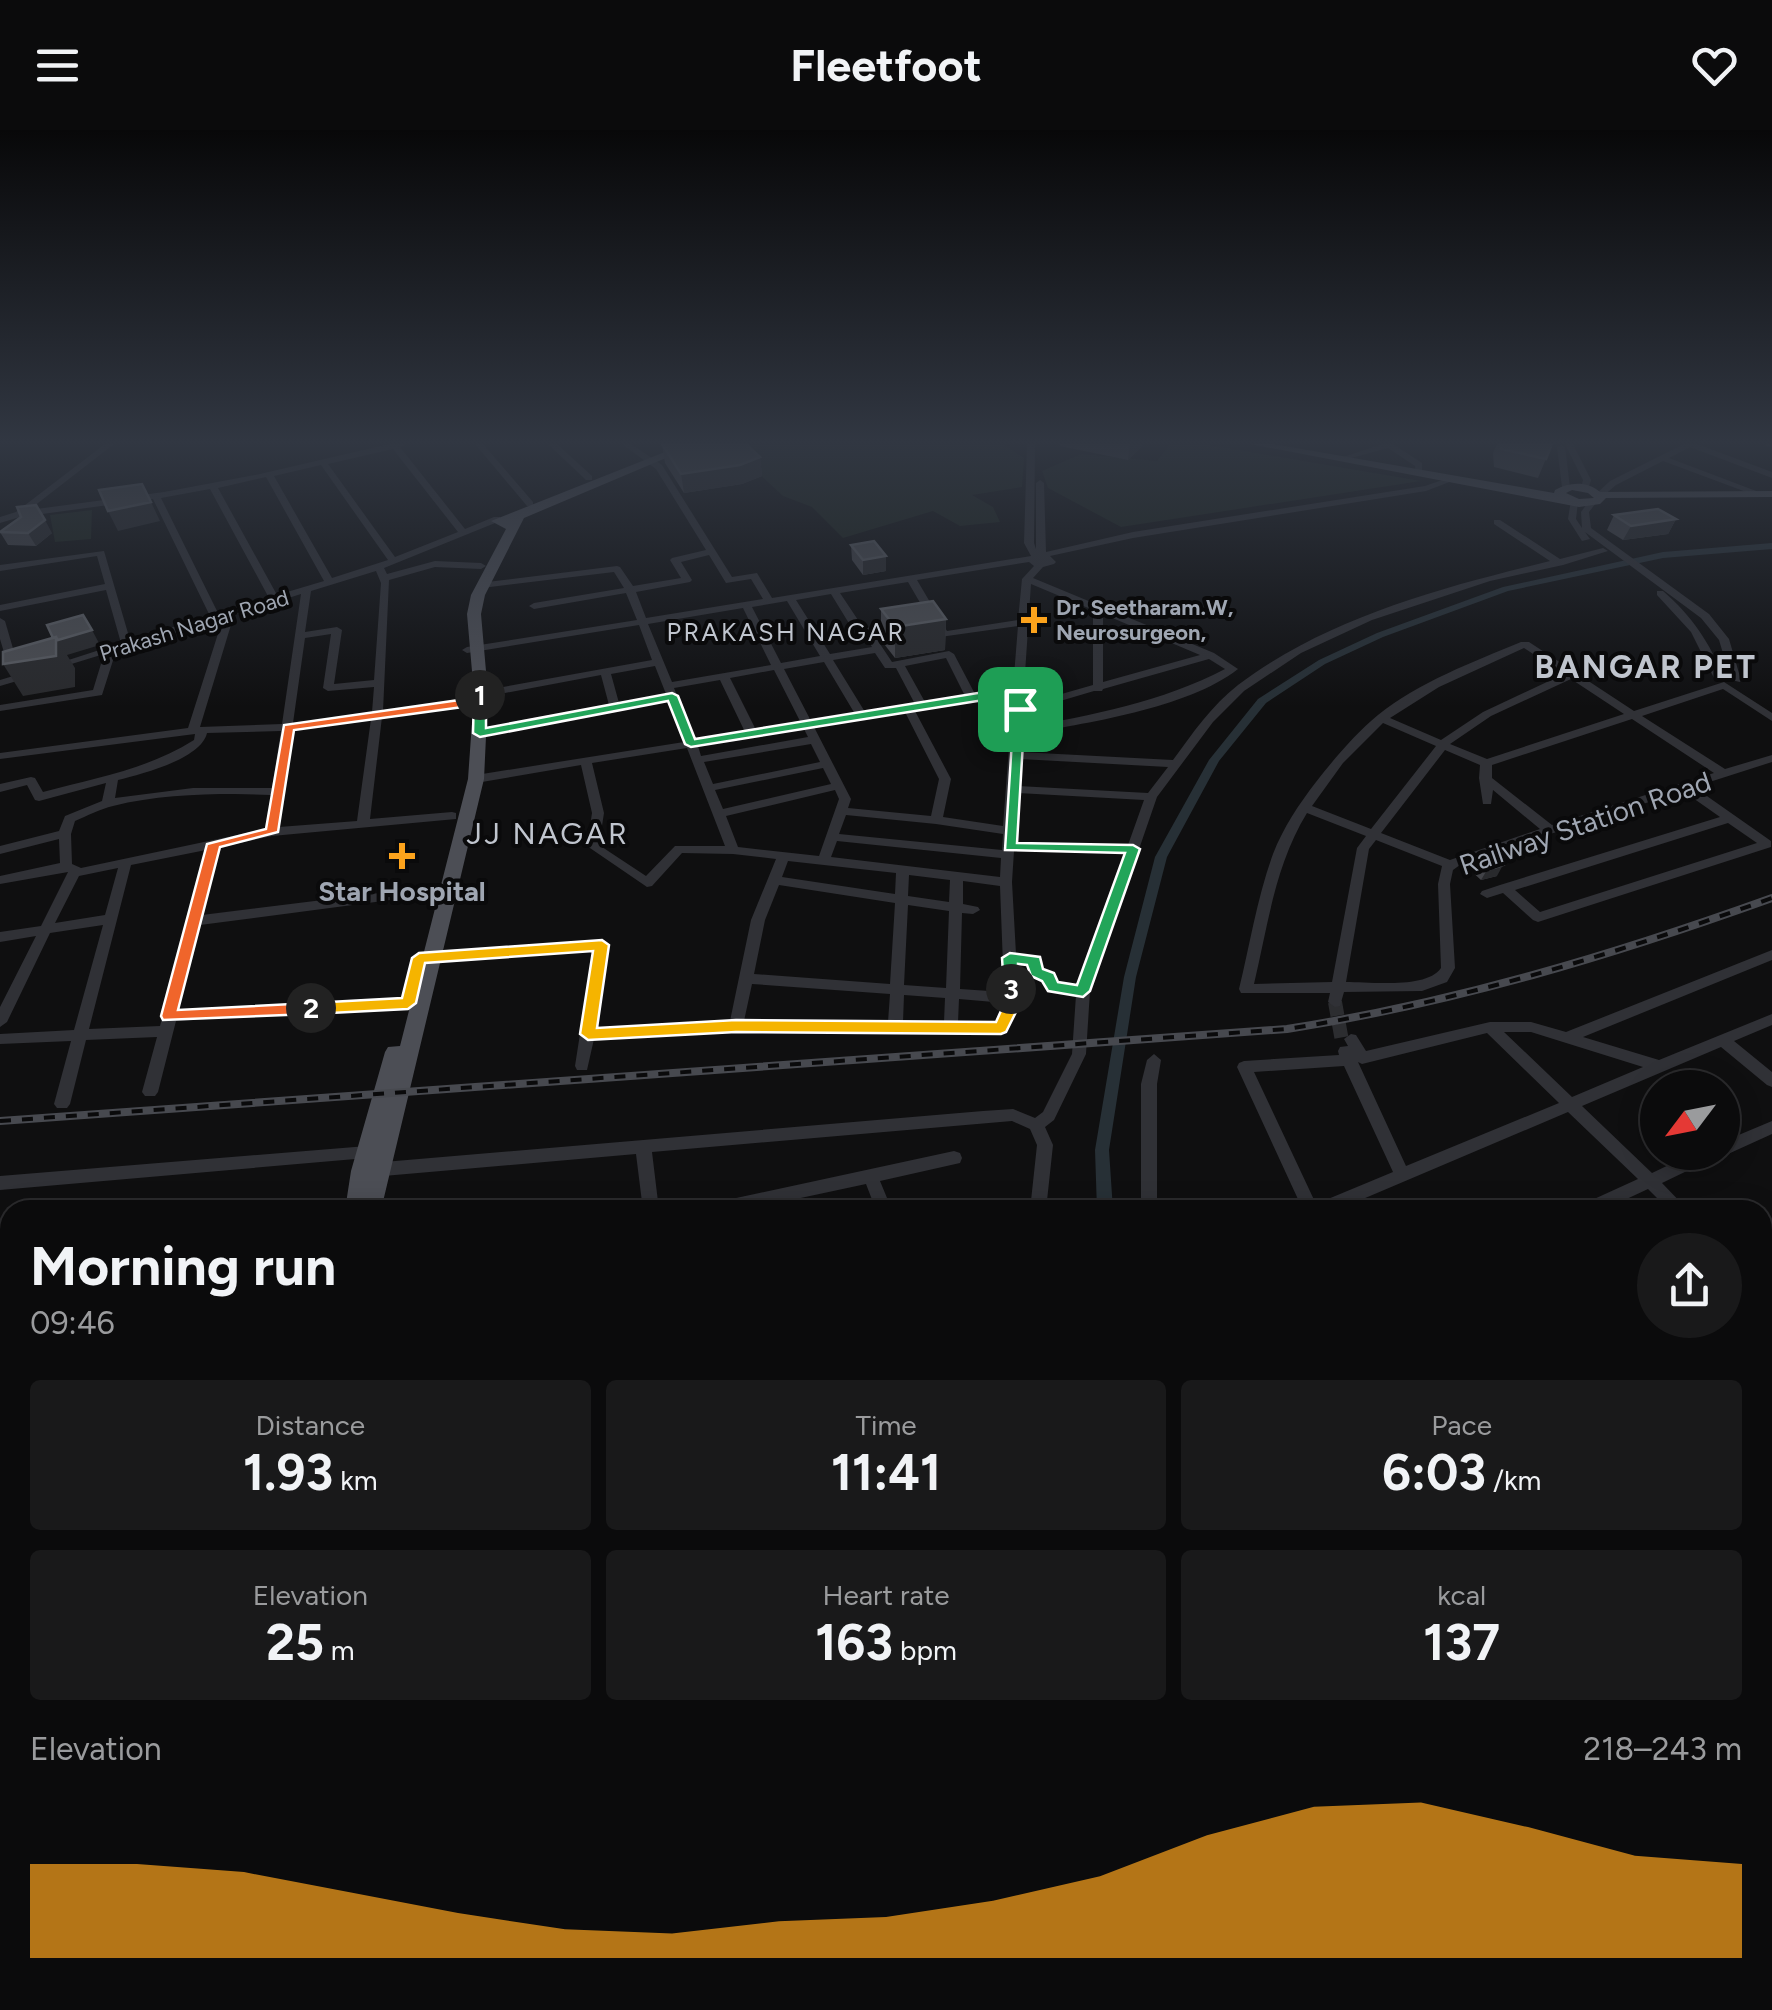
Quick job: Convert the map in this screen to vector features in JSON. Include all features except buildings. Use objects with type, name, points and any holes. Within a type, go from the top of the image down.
[{"type":"main road","points":[[360,1200],[476,779],[480,733],[472,650],[464,616],[503,532]]},
{"type":"main road","points":[[370,1200],[368,1152],[408,1003],[426,958],[436,890],[464,776],[475,698]]},
{"type":"street","points":[[174,532],[216,618]]},
{"type":"street","points":[[238,532],[275,600]]},
{"type":"street","points":[[301,532],[330,583]]},
{"type":"street","points":[[373,532],[393,561]]},
{"type":"street","name":"Prakash Nagar Road","points":[[0,683],[330,583],[381,572],[393,561],[471,532]]},
{"type":"street","points":[[699,532],[729,581],[754,576],[769,601]]},
{"type":"street","points":[[1030,532],[1029,543],[1040,559]]},
{"type":"street","points":[[588,1034],[736,1026],[1001,1028],[1012,998],[1006,882],[1028,579],[1040,559],[1154,532]]},
{"type":"street","points":[[472,650],[1040,559],[1178,532]]},
{"type":"street","points":[[1512,532],[1560,562]]},
{"type":"street","points":[[1580,532],[1716,627],[1728,652],[1730,682]]},
{"type":"street","points":[[1590,532],[1607,550]]},
{"type":"street","points":[[1036,1125],[1049,1116],[1079,1054],[1083,991],[1152,798],[1209,720],[1240,690],[1297,651],[1418,600],[1607,550]]},
{"type":"street","points":[[534,606],[687,580],[675,560],[711,552]]},
{"type":"street","points":[[0,568],[101,554],[127,646]]},
{"type":"street","points":[[363,823],[377,715],[381,572],[434,564],[482,576],[617,569],[630,590],[733,850]]},
{"type":"street","points":[[910,577],[944,636],[1023,622]]},
{"type":"street","points":[[1649,577],[1688,616],[1730,682],[1772,718]]},
{"type":"street","points":[[1017,732],[1126,709],[1212,682],[1233,669],[1210,655],[1028,579]]},
{"type":"street","points":[[0,608],[110,586]]},
{"type":"street","points":[[272,832],[306,591]]},
{"type":"street","points":[[834,591],[855,628],[868,635],[889,666],[950,654],[972,698]]},
{"type":"street","points":[[790,598],[862,716]]},
{"type":"street","points":[[747,606],[845,799],[824,860]]},
{"type":"street","points":[[1098,609],[1098,690]]},
{"type":"street","points":[[0,788],[31,780],[39,797],[180,756],[199,742],[197,731],[229,614]]},
{"type":"street","points":[[0,621],[17,677]]},
{"type":"street","points":[[868,635],[937,624]]},
{"type":"street","points":[[302,634],[337,630],[328,688],[378,683]]},
{"type":"street","points":[[1572,674],[1488,714],[1444,743],[1363,848],[1337,996],[1246,989],[1279,856],[1304,808],[1338,760],[1380,718],[1444,677],[1526,644],[1634,713],[1725,775]]},
{"type":"street","points":[[480,733],[615,707],[723,676],[878,649]]},
{"type":"street","points":[[0,708],[98,693],[111,650]]},
{"type":"street","points":[[1020,709],[1098,690],[1210,655]]},
{"type":"street","points":[[0,756],[197,731],[288,727],[377,715],[658,662]]},
{"type":"street","points":[[899,664],[922,706]]},
{"type":"street","points":[[605,670],[615,707]]},
{"type":"street","points":[[723,676],[752,734]]},
{"type":"street","points":[[1380,718],[1486,763],[1730,682],[1772,707]]},
{"type":"street","points":[[476,779],[1021,690]]},
{"type":"street","points":[[908,708],[945,779],[936,820]]},
{"type":"street","points":[[698,760],[814,740]]},
{"type":"street","points":[[1017,755],[1176,764]]},
{"type":"street","name":"Railway Station Road","points":[[1337,996],[1422,986],[1442,978],[1448,968],[1444,884],[1452,865],[1772,758]]},
{"type":"street","points":[[586,761],[598,813],[593,846],[647,882],[680,849],[784,855],[1006,882]]},
{"type":"street","points":[[1486,763],[1488,801]]},
{"type":"street","points":[[708,788],[826,764]]},
{"type":"street","points":[[108,803],[113,776]]},
{"type":"street","points":[[1486,778],[1551,830]]},
{"type":"street","points":[[719,814],[838,786]]},
{"type":"street","points":[[1505,888],[1538,917],[1767,844],[1686,787]]},
{"type":"street","points":[[1013,788],[1152,798]]},
{"type":"street","points":[[0,1022],[70,868],[65,834],[70,820],[108,803],[180,790],[278,792]]},
{"type":"street","points":[[1304,808],[1452,865]]},
{"type":"street","points":[[841,811],[1010,831]]},
{"type":"street","points":[[0,880],[126,862],[272,832],[452,816]]},
{"type":"street","points":[[1487,894],[1730,818]]},
{"type":"street","points":[[0,850],[65,834]]},
{"type":"street","points":[[832,837],[1009,851],[1133,849]]},
{"type":"street","points":[[150,1092],[214,844]]},
{"type":"street","points":[[736,1026],[758,920],[784,855]]},
{"type":"street","points":[[62,1104],[126,862]]},
{"type":"street","points":[[894,1027],[904,871]]},
{"type":"street","points":[[951,1028],[957,876]]},
{"type":"street","points":[[774,880],[974,910]]},
{"type":"street","points":[[193,921],[436,890]]},
{"type":"street","points":[[0,937],[111,918]]},
{"type":"street","points":[[426,958],[602,945],[582,1066]]},
{"type":"street","points":[[1567,1038],[1772,955]]},
{"type":"street","points":[[1010,958],[1034,960],[1036,972],[1048,977],[1053,987],[1083,991]]},
{"type":"street","points":[[745,978],[1012,998]]},
{"type":"street","points":[[0,1040],[80,1036],[167,1024],[408,1003]]},
{"type":"street","points":[[1343,1200],[1572,1107],[1772,1019]]},
{"type":"street","points":[[1490,1027],[1669,1200]]},
{"type":"street","points":[[1305,1200],[1244,1067],[1355,1059],[1490,1027],[1531,1027],[1662,1067]]},
{"type":"street","points":[[1346,1040],[1402,1174]]},
{"type":"street","points":[[1722,1040],[1772,1082]]},
{"type":"street","points":[[1149,1200],[1149,1084],[1154,1060]]},
{"type":"street","points":[[370,1171],[643,1144],[1013,1116],[1036,1125],[1045,1145],[1039,1200]]},
{"type":"street","points":[[1740,1140],[1772,1127]]},
{"type":"street","points":[[643,1144],[650,1200]]},
{"type":"street","points":[[0,1182],[368,1152]]},
{"type":"street","points":[[761,1200],[954,1158]]},
{"type":"street","points":[[1607,1200],[1671,1170]]},
{"type":"street","points":[[871,1177],[880,1200]]},
{"type":"shaded area","points":[[53,532],[91,532],[91,539],[55,542]]},
{"type":"shaded area","points":[[837,532],[864,532],[843,538]]},
{"type":"waterway","points":[[1104,1200],[1102,1150],[1130,977],[1161,857],[1214,760],[1262,701],[1322,662],[1380,635],[1506,589],[1663,555],[1772,546]]},
{"type":"tunnel","points":[[1335,1002],[1342,1041]]},
{"type":"railway","points":[[0,1121],[1287,1029],[1411,1006],[1533,975],[1772,898]]},
{"type":"place","name":"Dr. Seetharam.W, Neurosurgeon,","points":[[1034,620]]},
{"type":"place","name":"Star Hospital","points":[[402,856]]},
{"type":"district","name":"PRAKASH NAGAR","points":[[786,632]]},
{"type":"district","name":"BANGAR PET","points":[[1646,667]]},
{"type":"district","name":"JJ NAGAR","points":[[548,834]]},
{"type":"route","points":[[1021,690],[1020,709],[1010,847],[1133,849],[1083,991],[1053,987],[1048,977],[1036,972],[1034,960],[1010,958],[1012,1004],[1001,1028],[736,1026],[588,1034],[602,945],[419,958],[408,1003],[168,1016],[214,844],[272,832],[288,727],[470,702],[481,694],[480,733],[672,696],[691,744],[1021,690]]}]
